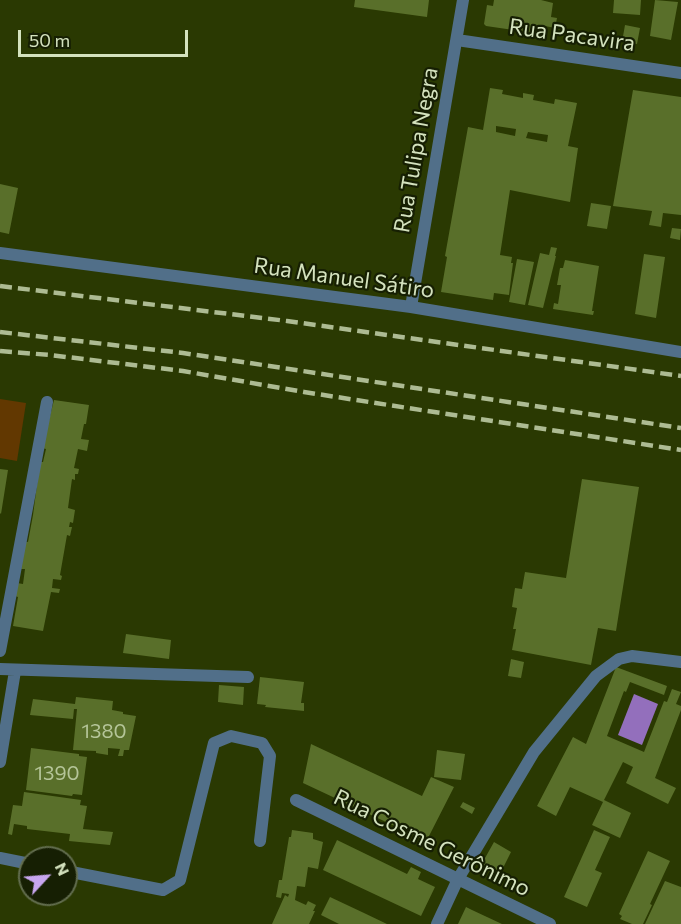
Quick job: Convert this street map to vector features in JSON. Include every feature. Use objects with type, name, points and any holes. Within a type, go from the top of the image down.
[{"type":"street","name":"Rua Tulipa Negra","points":[[411,307],[463,0]]},
{"type":"street","name":"Rua Pacavira","points":[[457,40],[681,73]]},
{"type":"street","name":"Rua Manuel Sátiro","points":[[0,253],[411,307],[681,352]]},
{"type":"street","points":[[0,651],[47,402]]},
{"type":"street","points":[[437,924],[459,879],[534,752],[596,676],[619,659],[632,656],[681,662]]},
{"type":"street","points":[[0,669],[249,677]]},
{"type":"street","points":[[0,762],[15,670]]},
{"type":"street","points":[[78,873],[163,890],[180,880],[214,743],[231,736],[262,743],[270,756],[260,840]]},
{"type":"street","name":"Rua Cosme Gerônimo","points":[[296,800],[550,924]]},
{"type":"street","points":[[0,858],[18,862]]},
{"type":"shaded area","points":[[0,399],[26,403],[17,461],[0,458]]},
{"type":"shaded area","points":[[634,694],[658,704],[642,745],[618,735]]},
{"type":"building","points":[[355,0],[429,0],[427,17],[354,7]]},
{"type":"building","points":[[494,0],[541,0],[553,3],[551,17],[557,18],[555,28],[545,26],[543,33],[535,31],[534,33],[486,26],[484,24],[487,5],[493,6]]},
{"type":"building","points":[[614,0],[641,0],[640,15],[613,13]]},
{"type":"building","points":[[655,0],[678,2],[671,40],[650,36]]},
{"type":"building","points":[[625,25],[640,28],[637,44],[622,42]]},
{"type":"building","points":[[490,88],[503,90],[502,94],[523,98],[523,93],[534,95],[533,100],[554,104],[555,99],[577,103],[568,146],[578,148],[570,202],[510,190],[500,255],[512,257],[509,295],[494,293],[493,300],[441,292],[447,257],[445,256],[468,127],[483,130]],"holes":[[[496,126],[516,129],[515,136],[496,132]],[[528,132],[548,135],[547,142],[526,138]]]},
{"type":"building","points":[[633,90],[681,97],[681,215],[663,213],[661,227],[649,225],[652,211],[613,206]]},
{"type":"building","points":[[0,184],[18,188],[9,234],[0,232]]},
{"type":"building","points":[[591,203],[611,206],[607,229],[587,226]]},
{"type":"building","points":[[672,228],[681,229],[680,240],[670,238]]},
{"type":"building","points":[[551,247],[557,248],[556,256],[543,308],[528,305],[540,253],[549,255]]},
{"type":"building","points":[[644,254],[665,257],[656,318],[635,314]]},
{"type":"building","points":[[517,259],[534,262],[525,305],[509,302]]},
{"type":"building","points":[[565,260],[599,266],[593,315],[553,309],[554,303],[558,304],[561,285],[557,285],[560,268],[563,268]]},
{"type":"building","points":[[54,400],[89,405],[81,439],[89,440],[87,451],[78,449],[74,468],[79,469],[78,474],[75,474],[75,480],[72,479],[68,508],[75,510],[73,523],[70,522],[69,527],[72,527],[70,536],[67,535],[61,580],[53,579],[52,588],[60,589],[59,593],[51,592],[43,631],[13,626],[18,597],[15,596],[17,583],[23,584],[25,569],[21,569],[23,541],[28,542],[40,462],[43,462],[46,449],[42,448]]},
{"type":"building","points":[[0,469],[8,470],[1,514],[0,513]]},
{"type":"building","points":[[582,479],[639,487],[616,631],[598,628],[591,665],[512,650],[516,629],[513,629],[517,608],[512,607],[515,588],[522,589],[525,572],[566,578]]},
{"type":"building","points":[[126,634],[171,640],[169,659],[123,653]]},
{"type":"building","points":[[511,659],[524,662],[521,678],[508,676]]},
{"type":"building","points":[[616,667],[667,686],[664,695],[630,682],[626,692],[624,691],[607,736],[644,752],[664,701],[667,702],[672,689],[681,692],[676,704],[681,706],[681,710],[655,778],[676,788],[668,804],[626,783],[633,767],[623,762],[604,800],[631,813],[620,838],[592,825],[603,802],[570,787],[556,816],[537,806],[573,737],[586,744]]},
{"type":"building","points":[[260,677],[304,682],[301,703],[304,703],[304,711],[257,704]]},
{"type":"building","points":[[219,685],[244,687],[243,705],[218,702]]},
{"type":"building","points":[[76,697],[113,701],[112,710],[136,716],[129,750],[124,750],[123,756],[118,756],[120,749],[108,748],[108,755],[96,753],[96,751],[73,750],[77,709],[74,709],[73,719],[30,715],[33,699],[75,704]]},
{"type":"building","points":[[311,744],[422,796],[431,777],[454,787],[429,836],[437,840],[435,845],[303,783]]},
{"type":"building","points":[[31,748],[87,757],[82,795],[73,794],[72,796],[26,790]]},
{"type":"building","points":[[437,750],[465,754],[461,780],[434,777]]},
{"type":"building","points":[[24,792],[81,800],[80,805],[87,806],[83,829],[113,832],[110,845],[69,841],[70,834],[27,829],[27,826],[14,824],[12,835],[8,834],[13,805],[22,806]]},
{"type":"building","points":[[463,802],[475,808],[472,814],[460,807]]},
{"type":"building","points":[[292,830],[313,833],[313,839],[323,842],[318,869],[308,867],[305,887],[297,886],[295,900],[306,905],[308,901],[316,905],[313,911],[315,911],[309,924],[272,924],[285,895],[288,897],[289,894],[282,893],[281,898],[276,897],[279,880],[282,880]]},
{"type":"building","points":[[594,830],[610,837],[595,870],[602,873],[587,907],[564,897]]},
{"type":"building","points":[[337,840],[407,874],[411,867],[421,872],[418,879],[435,887],[421,916],[323,870]]},
{"type":"building","points":[[494,842],[511,852],[499,876],[480,867]]},
{"type":"building","points":[[648,851],[670,861],[643,924],[632,924],[620,919],[622,916],[619,914]]},
{"type":"building","points":[[665,881],[681,887],[681,924],[645,924]]},
{"type":"building","points":[[330,897],[387,924],[339,924],[321,915]]},
{"type":"building","points":[[466,907],[472,910],[502,924],[458,924]]},
{"type":"railway","points":[[0,286],[287,321],[681,376]]},
{"type":"railway","points":[[0,332],[183,353],[681,428]]},
{"type":"railway","points":[[0,351],[183,371],[681,450]]}]
